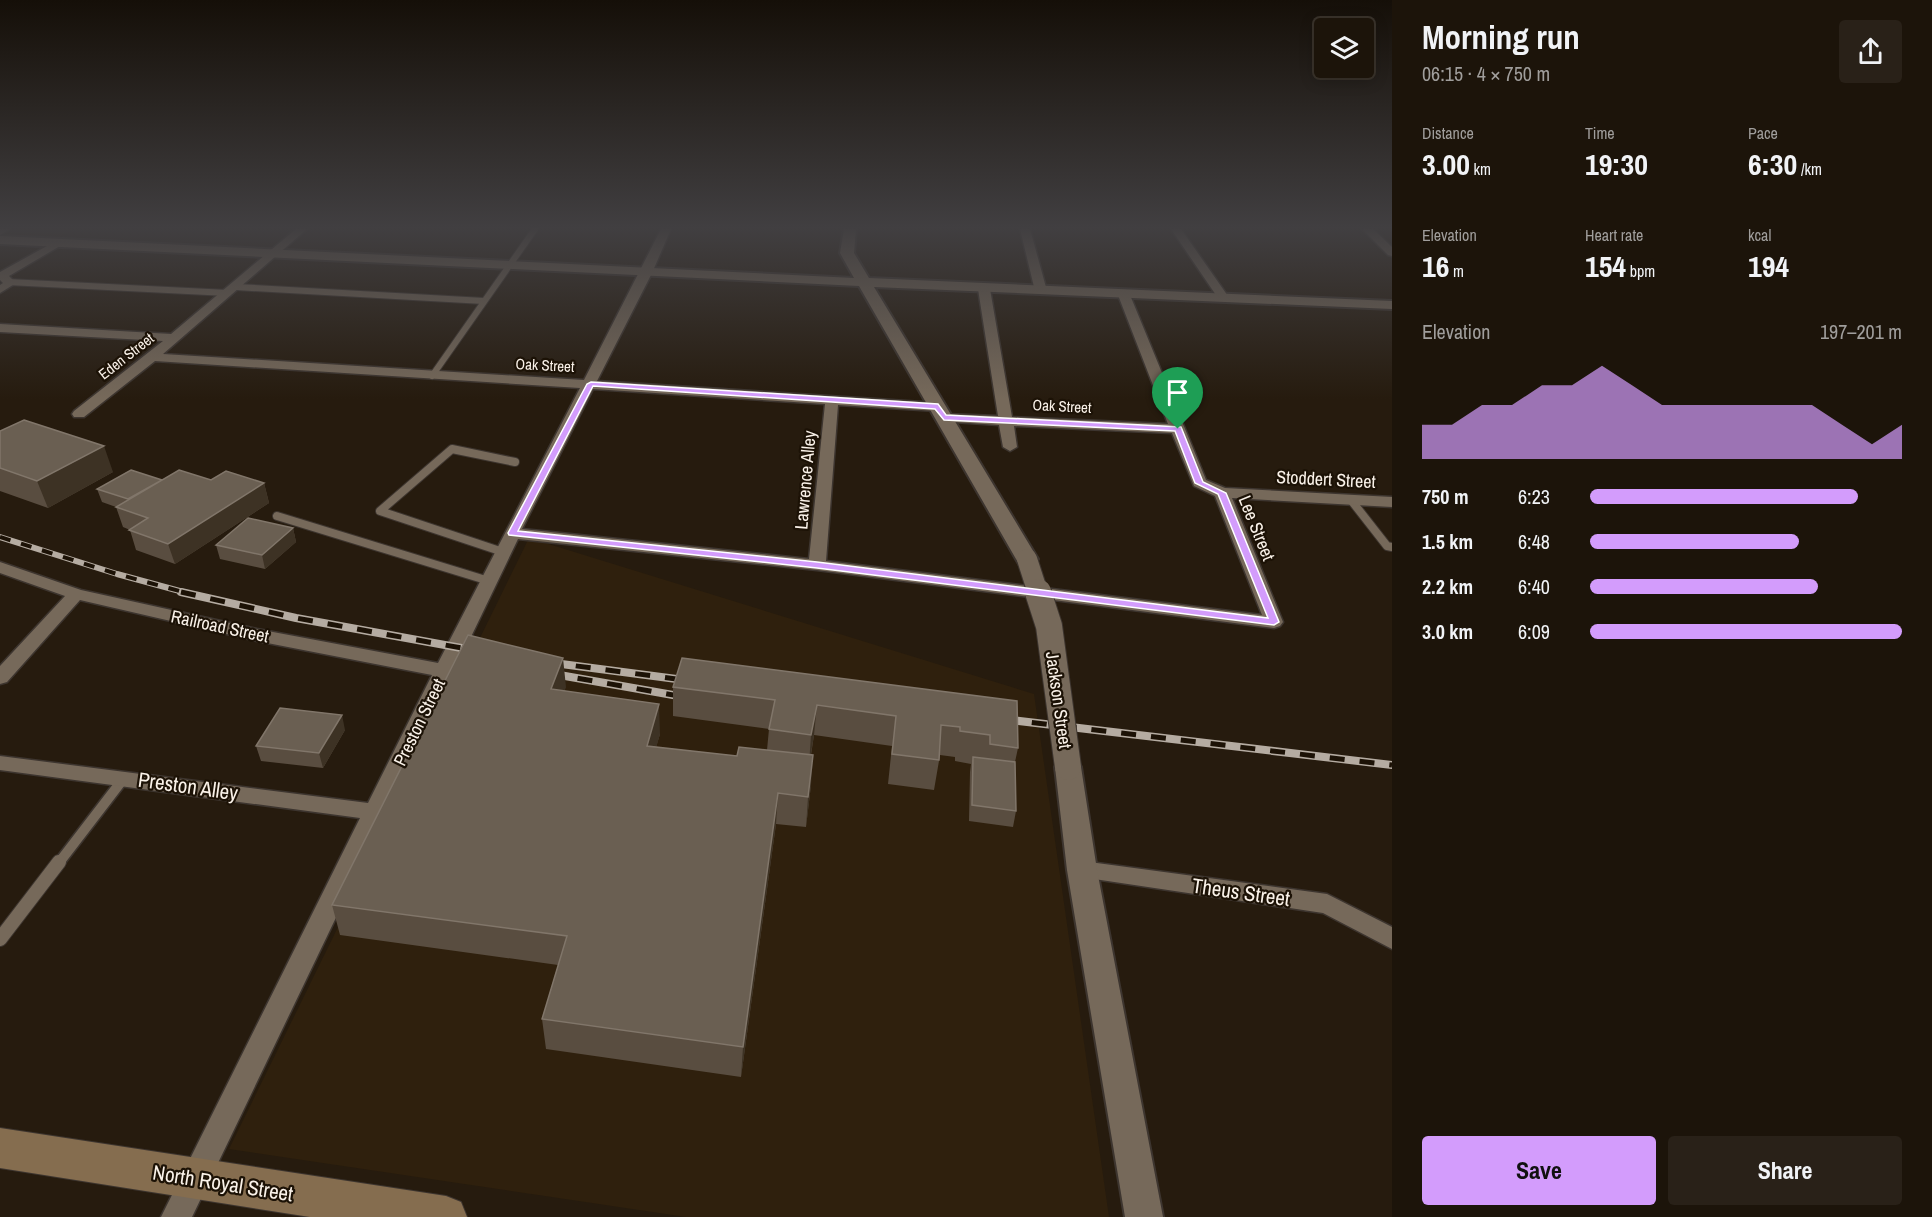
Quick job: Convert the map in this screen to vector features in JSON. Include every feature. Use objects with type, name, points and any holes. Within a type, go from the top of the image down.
[{"type":"main road","name":"North Royal Street","points":[[0,1148],[447,1217]]},
{"type":"street","name":"Eden Street","points":[[79,414],[237,286]]},
{"type":"street","name":"Preston Street","points":[[176,1217],[512,533],[591,384],[640,286]]},
{"type":"street","name":"Jackson Street","points":[[868,286],[1027,559],[1048,626],[1082,870],[1144,1217]]},
{"type":"street","points":[[921,286],[1392,305]]},
{"type":"street","points":[[1040,286],[1041,291]]},
{"type":"street","points":[[1215,286],[1224,299]]},
{"type":"street","points":[[984,289],[1010,447]]},
{"type":"street","name":"Lee Street","points":[[817,565],[1274,622],[1222,493],[1199,483],[1124,295]]},
{"type":"street","points":[[0,328],[175,338]]},
{"type":"street","name":"Oak Street","points":[[152,357],[832,399],[1006,419],[1178,429]]},
{"type":"street","name":"Lawrence Alley","points":[[817,565],[832,399]]},
{"type":"street","name":"Stoddert Street","points":[[1222,493],[1392,502]]},
{"type":"street","points":[[512,533],[817,565]]},
{"type":"street","name":"Railroad Street","points":[[0,567],[76,594],[257,634],[445,671]]},
{"type":"street","points":[[0,678],[76,594]]},
{"type":"street","name":"Preston Alley","points":[[0,763],[375,812]]},
{"type":"street","name":"Theus Street","points":[[1082,870],[1327,904],[1392,939]]},
{"type":"lane","points":[[4,286],[232,290],[484,301]]},
{"type":"lane","points":[[432,375],[494,286]]},
{"type":"lane","points":[[503,552],[380,511],[452,449],[515,462]]},
{"type":"lane","points":[[1351,500],[1387,546],[1392,547]]},
{"type":"lane","points":[[277,516],[489,581]]},
{"type":"lane","points":[[0,939],[124,778]]},
{"type":"shaded area","points":[[529,538],[1034,694],[1109,1217],[686,1217],[229,1149]]},
{"type":"building","points":[[24,420],[104,446],[37,481],[0,468],[0,431]]},
{"type":"building","points":[[131,470],[162,480],[128,499],[97,489]]},
{"type":"building","points":[[179,470],[211,480],[226,471],[264,483],[168,544],[129,530],[148,518],[116,507]]},
{"type":"building","points":[[248,518],[293,528],[262,555],[216,545]]},
{"type":"building","points":[[468,635],[563,658],[551,689],[659,704],[647,746],[737,756],[739,747],[813,755],[808,797],[778,793],[743,1047],[542,1019],[567,936],[332,905]]},
{"type":"building","points":[[682,658],[1017,701],[1018,748],[990,744],[990,735],[960,731],[960,727],[941,725],[939,760],[892,754],[896,716],[817,705],[811,735],[769,729],[775,700],[673,687]]},
{"type":"building","points":[[280,708],[342,715],[319,753],[256,746]]},
{"type":"building","points":[[973,757],[1015,762],[1016,811],[972,805]]},
{"type":"railway","points":[[0,537],[117,574],[187,593]]},
{"type":"railway","points":[[181,592],[296,618],[478,651]]},
{"type":"railway","points":[[546,662],[692,681]]},
{"type":"railway","points":[[548,673],[690,698]]},
{"type":"railway","points":[[1002,719],[1392,765]]},
{"type":"route","points":[[591,384],[938,407],[944,418],[1006,419],[1178,429],[1199,483],[1222,493],[1274,622],[817,565],[512,533],[591,384]]}]
